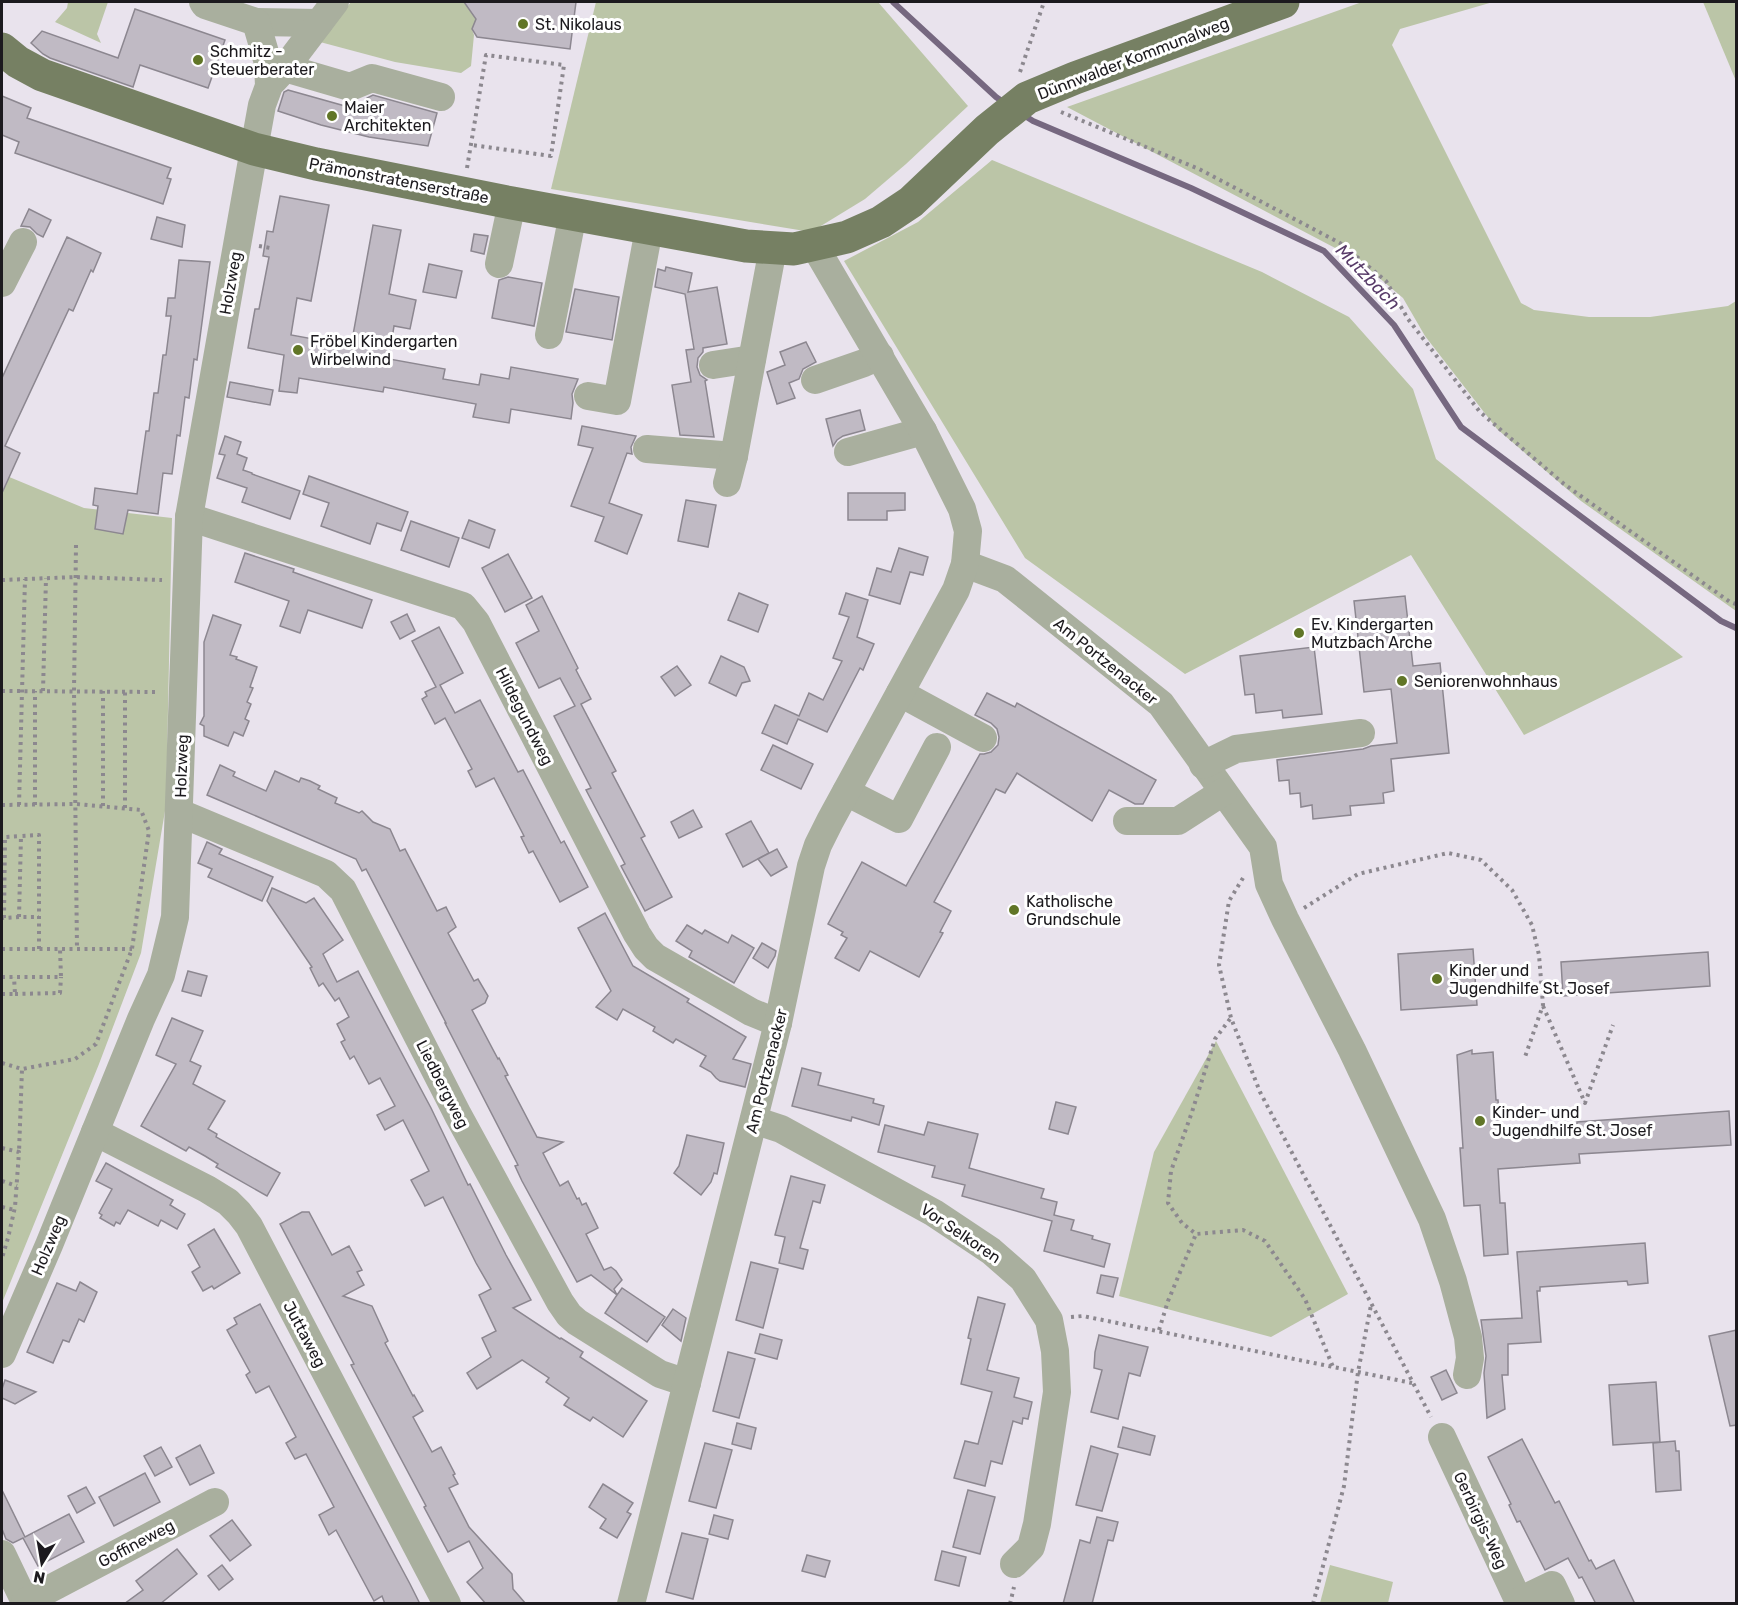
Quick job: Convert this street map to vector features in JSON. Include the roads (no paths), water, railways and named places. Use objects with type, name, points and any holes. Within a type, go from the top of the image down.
[{"type":"main road","name":"Dünnwalder Kommunalweg","points":[[814,245],[847,237],[882,222],[911,202],[1022,94],[1086,74],[1284,2]]},
{"type":"main road","name":"Prämonstratenserstraße","points":[[2,49],[18,62],[42,75],[254,149],[316,164],[746,246],[794,249],[814,245]]},
{"type":"street","points":[[203,2],[205,5],[256,22],[327,12]]},
{"type":"street","points":[[277,77],[327,12]]},
{"type":"street","points":[[256,22],[268,63],[277,77],[350,87],[372,78],[441,98]]},
{"type":"street","name":"Holzweg","points":[[2,1354],[161,975],[175,917],[189,517],[262,105],[277,77]]},
{"type":"street","points":[[499,264],[512,203]]},
{"type":"street","points":[[549,335],[573,214]]},
{"type":"street","points":[[588,396],[617,401],[649,229]]},
{"type":"street","points":[[2,283],[23,242]]},
{"type":"street","name":"Am Portzenacker","points":[[631,1604],[778,1023],[811,867],[818,845],[956,590],[965,564],[968,531],[962,509],[923,431],[814,245]]},
{"type":"street","points":[[647,449],[724,457],[730,470],[773,249]]},
{"type":"street","points":[[815,380],[880,356]]},
{"type":"street","points":[[713,365],[752,359]]},
{"type":"street","points":[[848,452],[923,431]]},
{"type":"street","name":"Hildegundweg","points":[[189,517],[463,606],[476,622],[646,948],[656,957],[751,1012],[778,1023]]},
{"type":"street","name":"Am Portzenacker","points":[[965,564],[1005,579],[1161,704],[1263,847],[1269,884],[1352,1050],[1432,1219],[1453,1281],[1468,1337],[1470,1359],[1467,1375]]},
{"type":"street","points":[[900,693],[983,738]]},
{"type":"street","points":[[1203,765],[1236,749],[1361,733]]},
{"type":"street","points":[[846,792],[898,819],[937,747]]},
{"type":"street","points":[[1126,821],[1178,821],[1222,792]]},
{"type":"street","name":"Liedbergweg","points":[[180,813],[326,874],[344,890],[458,1115],[569,1315],[660,1374],[687,1383]]},
{"type":"street","name":"Vor Selkoren","points":[[754,1120],[781,1129],[934,1213],[991,1251],[1023,1279],[1049,1320],[1055,1351],[1057,1392],[1037,1524],[1031,1547],[1014,1564]]},
{"type":"street","name":"Juttaweg","points":[[95,1132],[207,1189],[228,1202],[249,1226],[447,1604]]},
{"type":"street","name":"Gerbirgis-Weg","points":[[1442,1437],[1520,1603]]},
{"type":"street","name":"Goffineweg","points":[[2,1554],[26,1603],[215,1502]]},
{"type":"street","points":[[1520,1603],[1552,1585],[1561,1604]]},
{"type":"waterway","name":"Mutzbach","points":[[893,2],[1006,104]]},
{"type":"waterway","name":"Mutzbach","points":[[1022,114],[1033,121],[1191,188],[1324,251],[1394,325],[1461,427],[1721,621],[1736,628]]},
{"type":"place","name":"St. Nikolaus","points":[[523,24]]},
{"type":"place","name":"Schmitz - Steuerberater","points":[[198,60]]},
{"type":"place","name":"Maier Architekten","points":[[332,116]]},
{"type":"place","name":"Fröbel Kindergarten Wirbelwind","points":[[298,350]]},
{"type":"place","name":"Ev. Kindergarten Mutzbach Arche","points":[[1299,633]]},
{"type":"place","name":"Seniorenwohnhaus","points":[[1402,681]]},
{"type":"place","name":"Katholische Grundschule","points":[[1014,910]]},
{"type":"place","name":"Kinder und Jugendhilfe St. Josef","points":[[1437,979]]},
{"type":"place","name":"Kinder- und Jugendhilfe St. Josef","points":[[1480,1121]]}]
